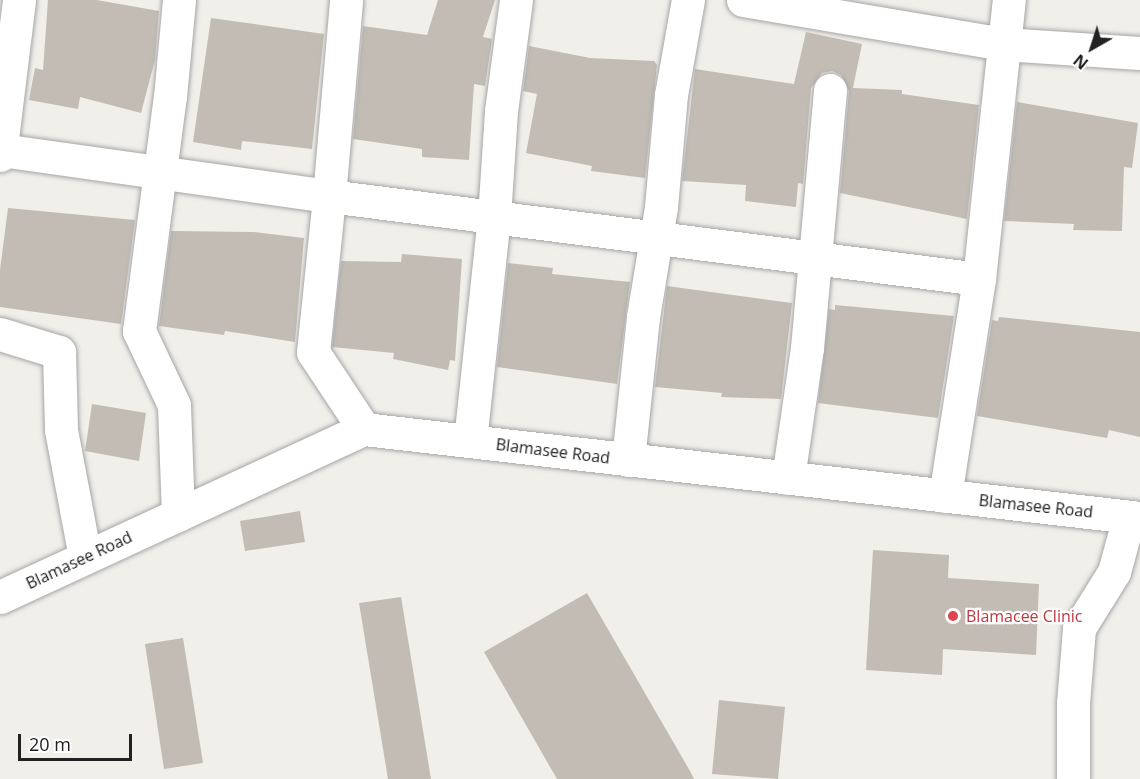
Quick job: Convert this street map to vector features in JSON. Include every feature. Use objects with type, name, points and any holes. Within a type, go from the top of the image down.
[{"type":"street","points":[[0,154],[19,0]]},
{"type":"street","points":[[178,515],[174,405],[139,331],[179,0]]},
{"type":"street","points":[[346,0],[313,352],[364,429]]},
{"type":"street","points":[[470,441],[494,217],[501,111],[516,0]]},
{"type":"street","points":[[628,460],[671,95],[688,0]]},
{"type":"street","points":[[742,0],[1003,44],[1140,53]]},
{"type":"street","points":[[945,496],[978,279],[1009,0]]},
{"type":"street","points":[[788,478],[816,258],[830,90]]},
{"type":"street","points":[[1,150],[329,196],[978,279]]},
{"type":"street","points":[[0,334],[59,352],[61,430],[85,557]]},
{"type":"street","name":"Blamasee Road","points":[[0,597],[364,429],[1135,518]]},
{"type":"street","points":[[1073,779],[1072,703],[1079,628],[1114,572],[1135,518]]},
{"type":"building","points":[[48,0],[97,0],[159,11],[155,60],[141,113],[80,97],[78,109],[29,100],[35,68],[43,70]]},
{"type":"building","points":[[438,0],[495,0],[483,37],[492,39],[485,86],[474,84],[469,160],[422,157],[422,149],[353,139],[363,26],[427,35]]},
{"type":"building","points":[[211,18],[324,34],[312,149],[242,141],[241,150],[193,142]]},
{"type":"building","points":[[806,32],[862,44],[853,88],[902,90],[902,94],[979,105],[967,219],[840,193],[849,91],[841,75],[832,71],[822,73],[811,88],[803,184],[798,183],[796,207],[745,201],[746,185],[682,181],[695,69],[794,84]]},
{"type":"building","points":[[529,46],[590,58],[654,61],[657,65],[645,178],[591,171],[592,166],[526,153],[537,94],[523,91]]},
{"type":"building","points":[[1017,102],[1138,123],[1132,168],[1124,167],[1122,231],[1073,230],[1074,224],[1004,221]]},
{"type":"building","points":[[8,208],[135,220],[121,324],[0,307],[0,270]]},
{"type":"building","points":[[171,231],[253,232],[304,238],[295,342],[225,331],[224,335],[159,326]]},
{"type":"building","points":[[402,254],[462,259],[455,361],[450,360],[448,370],[393,359],[394,353],[332,347],[341,261],[401,262]]},
{"type":"building","points":[[508,263],[553,268],[552,274],[630,282],[617,384],[497,367]]},
{"type":"building","points":[[667,286],[792,303],[781,399],[721,397],[722,393],[655,387]]},
{"type":"building","points":[[835,305],[954,316],[938,418],[818,403],[829,309],[835,310]]},
{"type":"building","points":[[999,317],[1140,332],[1140,437],[1109,430],[1107,438],[977,416],[992,320],[998,321]]},
{"type":"building","points":[[92,404],[146,413],[139,461],[85,451]]},
{"type":"building","points":[[300,511],[305,542],[245,551],[240,521]]},
{"type":"building","name":"Blamacee Clinic","points":[[873,550],[949,555],[948,578],[1039,584],[1036,655],[943,649],[942,675],[866,670]]},
{"type":"building","points":[[587,593],[694,779],[557,779],[484,652]]},
{"type":"building","points":[[401,597],[431,779],[388,779],[359,603]]},
{"type":"building","points":[[183,638],[203,763],[164,769],[145,644]]},
{"type":"building","points":[[719,700],[785,707],[778,779],[712,774]]},
{"type":"place","name":"Blamacee Clinic","points":[[953,616]]}]
